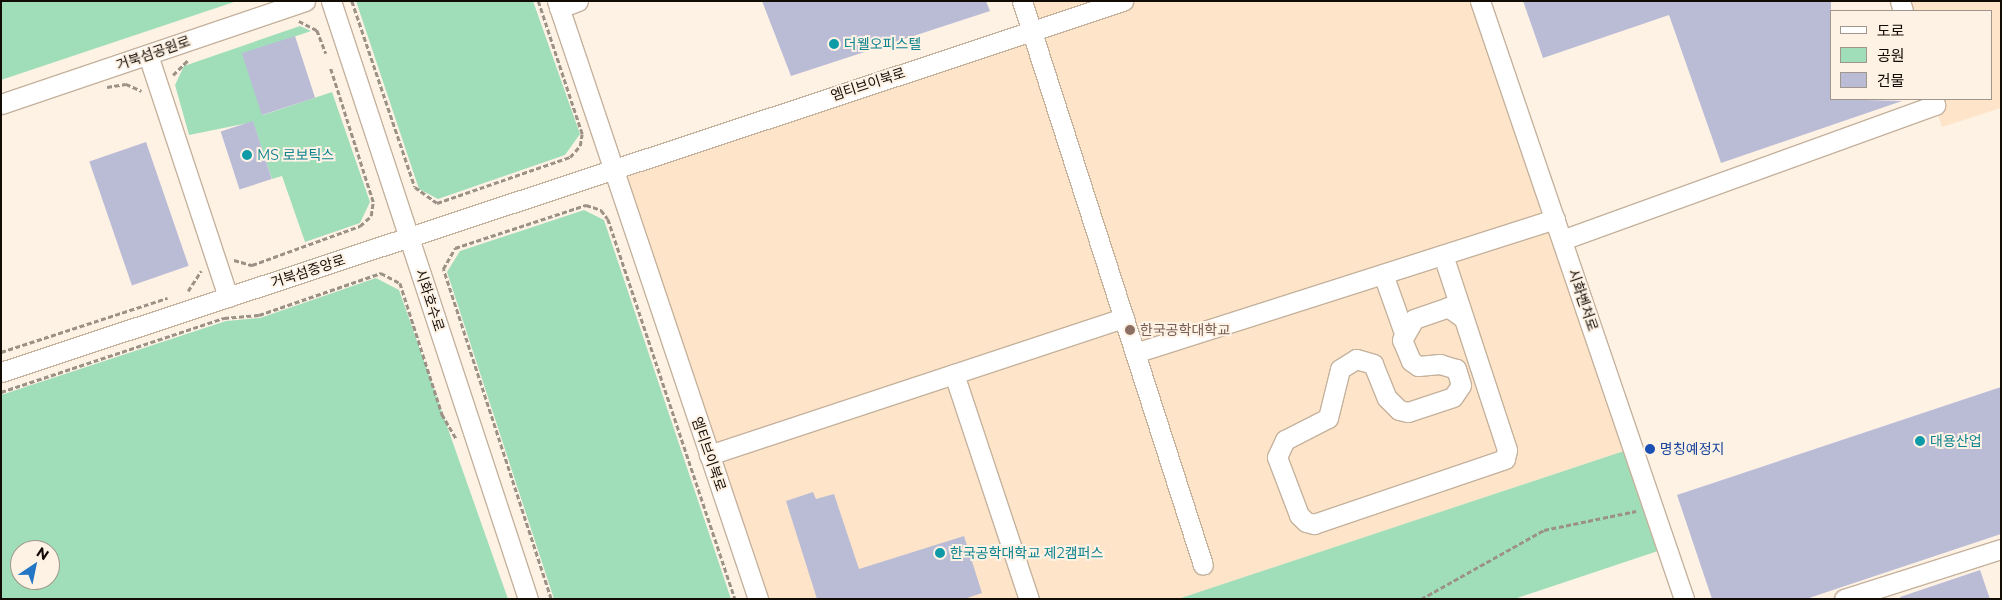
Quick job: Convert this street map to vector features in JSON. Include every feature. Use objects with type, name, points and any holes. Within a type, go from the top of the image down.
[{"type":"street","name":"거북섬공원로","points":[[1,104],[305,1]]},
{"type":"street","name":"시화호수로","points":[[331,1],[410,236],[528,599]]},
{"type":"street","name":"엠티브이북로","points":[[578,1],[558,4],[758,599]]},
{"type":"street","points":[[1022,1],[1202,565]]},
{"type":"street","name":"엠티브이북로","points":[[613,167],[1123,1]]},
{"type":"street","name":"시화벤처로","points":[[1480,1],[1684,599]]},
{"type":"street","points":[[148,55],[228,298]]},
{"type":"street","points":[[1562,240],[1935,105],[1933,100]]},
{"type":"street","name":"거북섬중앙로","points":[[1,372],[228,298],[613,167]]},
{"type":"street","points":[[1135,353],[1555,219]]},
{"type":"street","points":[[1383,274],[1404,333],[1410,361],[1424,368],[1440,364],[1456,369],[1460,392],[1417,410],[1399,410],[1387,398],[1373,364],[1347,361],[1335,376],[1334,408],[1328,418],[1294,434],[1279,450],[1280,466],[1299,515],[1306,522],[1314,524],[1505,459],[1507,450],[1443,255]]},
{"type":"street","points":[[1404,333],[1414,319],[1448,307],[1463,318]]},
{"type":"street","points":[[709,455],[1124,318]]},
{"type":"street","points":[[954,374],[1029,599]]},
{"type":"street","points":[[1844,599],[2000,551]]},
{"type":"path","points":[[352,1],[418,193],[437,203],[439,207]]},
{"type":"path","points":[[437,203],[562,160],[577,151],[582,134],[538,1]]},
{"type":"path","points":[[290,24],[299,20],[314,27],[326,53]]},
{"type":"path","points":[[172,79],[178,66],[194,58]]},
{"type":"path","points":[[229,257],[252,265],[365,224],[374,206],[330,68]]},
{"type":"path","points":[[129,76],[130,85],[147,98]]},
{"type":"path","points":[[100,90],[130,85]]},
{"type":"path","points":[[562,160],[565,167]]},
{"type":"path","points":[[413,195],[418,193]]},
{"type":"path","points":[[578,202],[580,206]]},
{"type":"path","points":[[374,206],[381,204]]},
{"type":"path","points":[[436,271],[443,269],[454,249],[580,206],[596,207],[608,219],[735,599]]},
{"type":"path","points":[[608,219],[612,218]]},
{"type":"path","points":[[365,224],[367,228]]},
{"type":"path","points":[[452,244],[454,249]]},
{"type":"path","points":[[186,292],[197,284],[201,267]]},
{"type":"path","points":[[443,269],[550,599]]},
{"type":"path","points":[[1,392],[224,318],[259,315],[380,272],[400,283],[442,414],[462,449]]},
{"type":"path","points":[[400,283],[407,280]]},
{"type":"path","points":[[1,352],[177,295]]},
{"type":"path","points":[[1421,599],[1544,530],[1627,514],[1652,504]]},
{"type":"shaded area","name":"한국공학대학교","points":[[1022,1],[1480,1],[1633,448],[1178,599],[758,599],[613,167],[1031,30]]},
{"type":"shaded area","points":[[1900,1],[2001,1],[2001,108],[1942,127],[1933,100],[1992,100],[1992,10],[1903,10]]},
{"type":"green space","points":[[1,1],[237,1],[1,80]]},
{"type":"green space","points":[[356,1],[533,1],[580,134],[565,155],[438,199],[419,189]]},
{"type":"green space","points":[[300,26],[311,31],[243,54],[263,115],[332,92],[370,202],[360,223],[305,242],[282,176],[272,179],[253,122],[189,135],[175,85],[184,66]]},
{"type":"green space","points":[[584,210],[604,220],[731,599],[554,599],[447,272],[460,251]]},
{"type":"green space","points":[[376,278],[399,290],[508,599],[1,599],[1,395],[226,321],[260,318]]},
{"type":"green space","points":[[1633,448],[1667,548],[1514,599],[1178,599]]},
{"type":"building","name":"더웰오피스텔","points":[[762,1],[986,1],[990,11],[791,76]]},
{"type":"building","points":[[1523,1],[1831,1],[1830,100],[1902,101],[1721,163],[1669,15],[1543,58]]},
{"type":"building","points":[[295,36],[315,98],[262,115],[242,53]]},
{"type":"building","name":"MS 로보틱스","points":[[253,121],[272,179],[240,190],[221,132]]},
{"type":"building","points":[[146,142],[189,266],[132,285],[89,162]]},
{"type":"building","name":"대용산업","points":[[2001,387],[2001,534],[1806,599],[1712,599],[1677,495]]},
{"type":"building","name":"한국공학대학교 제2캠퍼스","points":[[813,492],[816,499],[834,494],[859,569],[964,536],[982,593],[964,599],[817,599],[786,501]]},
{"type":"building","points":[[1980,570],[1990,599],[1901,599],[1900,597]]},
{"type":"place","name":"더웰오피스텔","points":[[834,44]]},
{"type":"place","name":"MS 로보틱스","points":[[247,155]]},
{"type":"place","name":"한국공학대학교","points":[[1130,330]]},
{"type":"place","name":"대용산업","points":[[1920,441]]},
{"type":"place","name":"명칭예정지","points":[[1650,449]]},
{"type":"place","name":"한국공학대학교 제2캠퍼스","points":[[940,553]]}]
